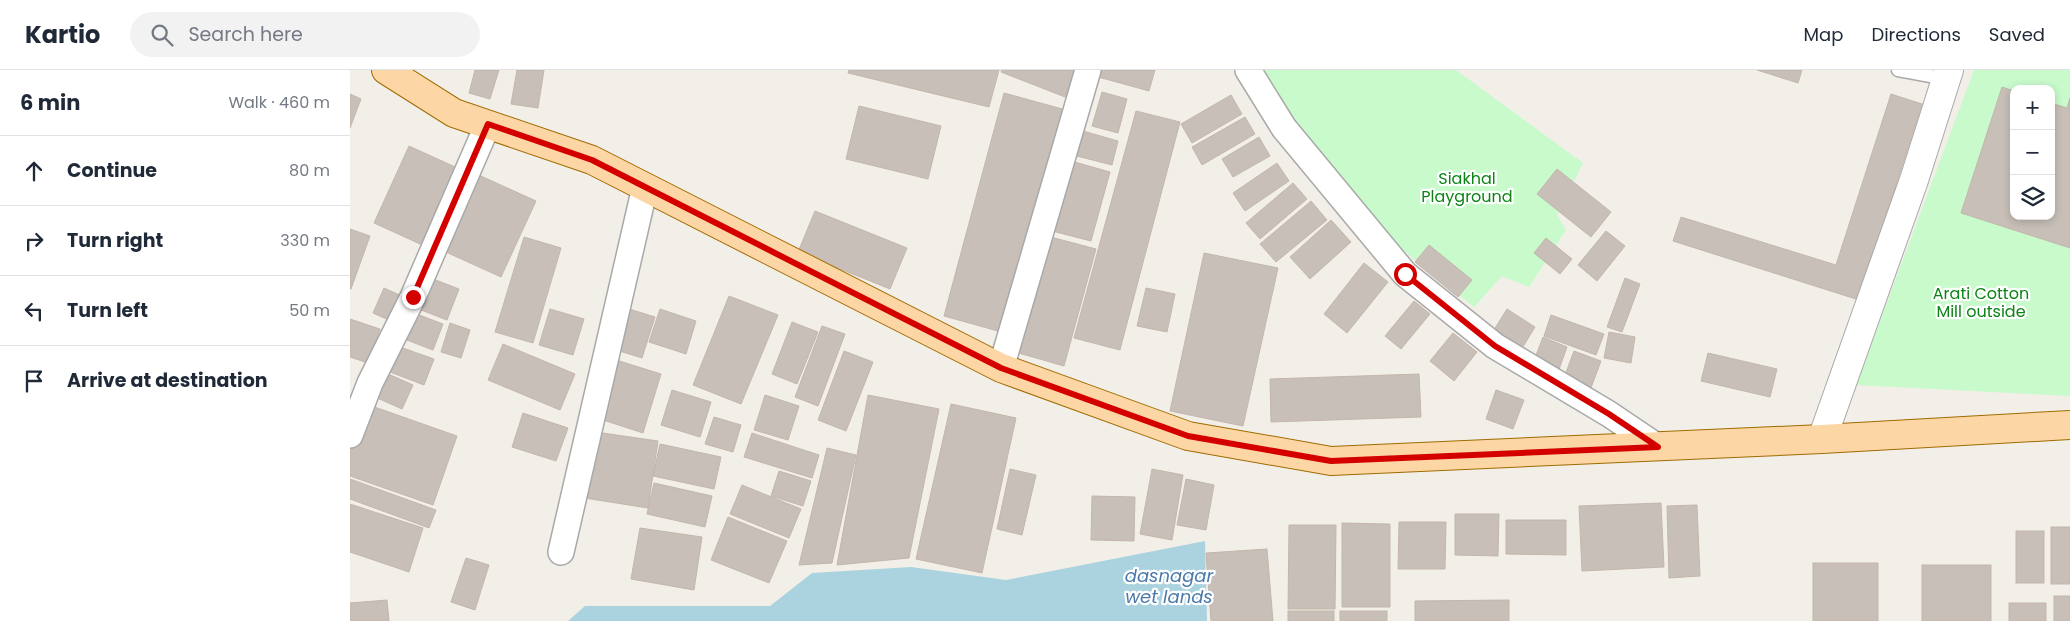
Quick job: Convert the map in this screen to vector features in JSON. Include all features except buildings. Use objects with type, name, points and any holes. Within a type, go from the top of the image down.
[{"type":"main road","points":[[386,70],[454,113],[592,160],[1001,368],[1188,436],[1331,461],[1658,447],[2070,425]]},
{"type":"street","points":[[1001,368],[1088,70]]},
{"type":"street","points":[[1248,70],[1284,128],[1405,274],[1495,346],[1609,414],[1658,447]]},
{"type":"street","points":[[1822,439],[1914,180],[1948,75]]},
{"type":"street","points":[[350,435],[370,383],[413,297],[488,124]]},
{"type":"street","points":[[561,552],[645,187]]},
{"type":"lane","points":[[1898,70],[1948,75]]},
{"type":"green space","name":"Siakhal Playground","points":[[1263,70],[1456,70],[1583,163],[1557,215],[1566,230],[1529,287],[1502,276],[1474,307],[1385,236],[1280,107]]},
{"type":"green space","name":"Arati Cotton Mill outside","points":[[1974,70],[2070,70],[2070,396],[1856,385]]},
{"type":"water","name":"dasnagar wet lands","points":[[1205,541],[1207,621],[568,621],[585,606],[770,606],[812,573],[911,567],[1006,580]]},
{"type":"route","points":[[413,297],[488,124],[592,160],[1001,368],[1188,436],[1331,461],[1658,447],[1609,414],[1495,346],[1405,274]]}]
